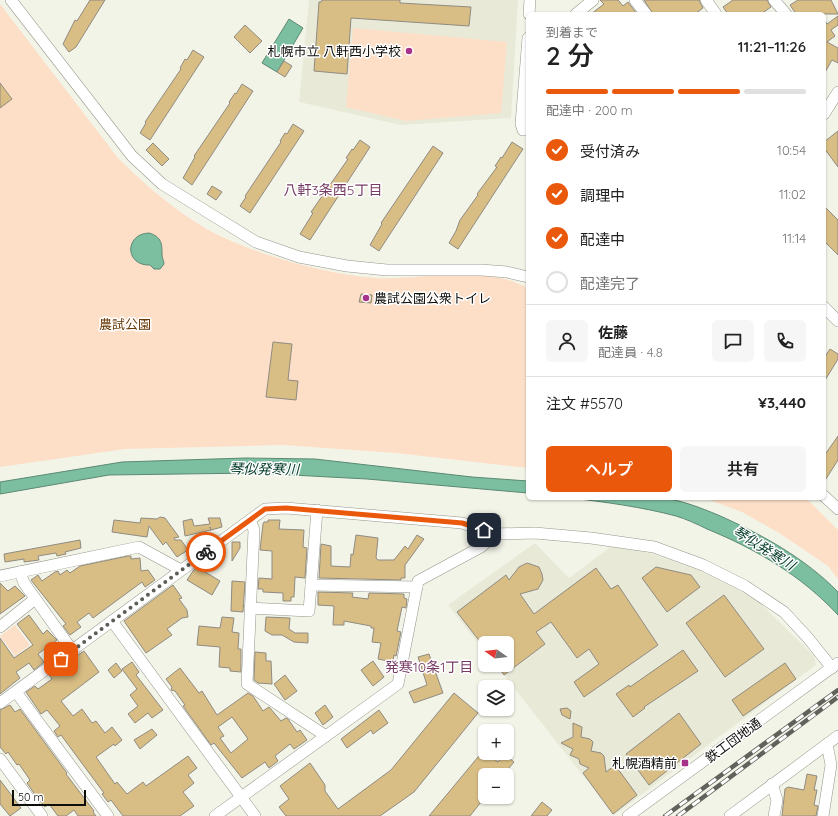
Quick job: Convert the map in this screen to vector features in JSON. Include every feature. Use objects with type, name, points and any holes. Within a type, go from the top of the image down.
[{"type":"street","points":[[11,0],[132,156],[162,184],[256,242],[299,257],[347,266],[387,270],[481,270],[507,272],[526,277]]},
{"type":"street","points":[[530,0],[530,12]]},
{"type":"street","points":[[578,12],[593,0]]},
{"type":"street","points":[[635,0],[644,12]]},
{"type":"street","points":[[706,0],[715,12]]},
{"type":"street","points":[[774,0],[784,12]]},
{"type":"street","points":[[526,63],[521,124],[523,130],[526,130]]},
{"type":"street","points":[[826,110],[838,92]]},
{"type":"street","points":[[826,309],[838,321]]},
{"type":"street","points":[[826,498],[838,509]]},
{"type":"street","points":[[0,703],[265,509],[286,508],[462,523],[495,534],[535,533],[591,538],[654,547],[703,565],[745,586],[784,612],[835,665]]},
{"type":"street","points":[[250,608],[309,611],[317,510]]},
{"type":"street","points":[[250,520],[254,530],[247,684],[326,736]]},
{"type":"street","points":[[215,816],[398,684],[418,581],[481,547],[495,534]]},
{"type":"street","points":[[0,576],[139,547],[182,570]]},
{"type":"street","points":[[20,572],[24,584],[72,650]]},
{"type":"street","points":[[311,584],[417,587]]},
{"type":"street","points":[[0,627],[35,600]]},
{"type":"street","points":[[112,621],[255,816]]},
{"type":"street","name":"鉄工団地通","points":[[628,816],[835,665]]},
{"type":"street","points":[[16,692],[108,816]]},
{"type":"street","points":[[730,816],[838,736]]},
{"type":"street","points":[[822,816],[831,765],[827,744]]},
{"type":"street","points":[[0,759],[42,816]]},
{"type":"street","points":[[772,784],[777,800],[774,816]]},
{"type":"shaded area","name":"札幌市立 八軒西小学校","points":[[309,0],[518,0],[511,118],[401,125],[299,102]]},
{"type":"shaded area","points":[[535,543],[569,578],[613,545],[649,553],[716,576],[760,603],[814,656],[816,665],[614,815],[514,688],[514,680],[508,680],[502,672],[514,672],[514,636],[478,636],[478,643],[448,605]]},
{"type":"green space","name":"農試公園","points":[[0,4],[118,158],[167,202],[189,218],[218,235],[261,253],[284,260],[308,267],[354,276],[391,278],[473,274],[505,279],[526,287],[526,468],[396,453],[283,445],[125,449],[0,467]]},
{"type":"green space","points":[[353,28],[507,42],[501,113],[406,121],[346,107]]},
{"type":"green space","points":[[709,500],[808,500],[838,530],[838,579],[828,566],[779,533],[742,512]]},
{"type":"green space","points":[[15,625],[30,645],[15,656],[0,636]]},
{"type":"water","points":[[289,19],[303,28],[277,72],[262,63]]},
{"type":"water","points":[[149,233],[157,237],[161,244],[164,264],[160,269],[154,269],[150,265],[142,264],[136,261],[132,256],[132,244],[135,239],[141,235]]},
{"type":"water","name":"琴似発寒川","points":[[245,458],[315,459],[472,477],[526,481],[526,493],[367,479],[254,473],[109,475],[0,494],[0,482],[122,462]]},
{"type":"water","name":"琴似発寒川","points":[[587,500],[675,500],[698,507],[750,530],[797,558],[811,568],[838,592],[838,615],[794,576],[743,545],[676,516]]},
{"type":"building","points":[[90,0],[105,0],[76,47],[69,52],[63,44],[75,20],[77,21]]},
{"type":"building","points":[[322,0],[400,0],[400,3],[471,7],[469,26],[351,18],[347,74],[314,71],[319,2]]},
{"type":"building","points":[[600,0],[618,0],[623,6],[628,2],[636,12],[594,12],[604,4]]},
{"type":"building","points":[[644,0],[699,0],[703,8],[698,12],[652,12]]},
{"type":"building","points":[[733,0],[767,0],[771,7],[764,12],[727,12],[723,7]]},
{"type":"building","points":[[798,0],[831,0],[838,14],[826,14],[826,12],[795,12],[790,5]]},
{"type":"building","points":[[838,16],[838,25],[831,30],[835,36],[827,42],[838,48],[838,63],[832,60],[826,70],[826,23],[827,24]]},
{"type":"building","points":[[245,25],[262,41],[250,53],[234,37]]},
{"type":"building","points":[[193,50],[204,57],[150,140],[140,133],[146,123],[145,122],[181,69],[180,68],[185,59],[187,60]]},
{"type":"building","points":[[284,61],[292,66],[285,77],[277,72]]},
{"type":"building","points":[[0,83],[12,99],[0,108]]},
{"type":"building","points":[[242,84],[253,91],[192,185],[183,178],[195,157],[194,156]]},
{"type":"building","points":[[293,124],[304,131],[250,213],[240,206],[281,142],[280,141],[285,133],[287,134]]},
{"type":"building","points":[[838,131],[838,167],[826,151],[826,140]]},
{"type":"building","points":[[360,140],[370,147],[310,240],[300,234],[313,213],[311,212],[348,159],[346,158],[352,149],[353,150]]},
{"type":"building","points":[[512,142],[523,149],[458,249],[449,243],[460,220],[497,167],[495,166]]},
{"type":"building","points":[[153,143],[169,159],[162,166],[146,150]]},
{"type":"building","points":[[433,146],[443,153],[379,251],[370,245],[382,224],[381,223]]},
{"type":"building","points":[[212,186],[222,192],[216,200],[207,194]]},
{"type":"building","points":[[826,208],[838,220],[838,255],[826,243]]},
{"type":"building","name":"農試公園公衆トイレ","points":[[361,294],[372,295],[371,303],[359,302]]},
{"type":"building","points":[[273,342],[292,344],[288,380],[298,381],[296,400],[266,397]]},
{"type":"building","points":[[830,349],[838,354],[838,359],[826,379],[826,355]]},
{"type":"building","points":[[838,436],[838,460],[826,479],[826,453]]},
{"type":"building","points":[[160,517],[165,518],[179,537],[174,538],[175,540],[181,540],[188,550],[177,557],[166,542],[163,545],[149,526],[147,537],[112,532],[114,520],[140,523],[141,518],[157,519]]},
{"type":"building","points":[[208,518],[220,518],[222,527],[185,536],[183,521],[192,519],[194,526],[210,524]]},
{"type":"building","points":[[268,520],[280,520],[279,529],[304,530],[303,547],[307,548],[305,578],[295,577],[294,597],[291,597],[291,601],[283,601],[283,593],[263,592],[263,589],[258,589],[259,578],[272,579],[272,551],[260,550],[263,524],[264,522],[268,522]]},
{"type":"building","points":[[356,535],[378,538],[376,558],[378,560],[394,560],[405,546],[408,549],[417,535],[424,539],[405,565],[405,578],[401,578],[401,580],[319,578],[321,544],[331,546],[331,566],[350,567],[351,554],[353,555]]},
{"type":"building","points":[[80,540],[81,548],[65,552],[66,554],[57,556],[56,553],[38,556],[39,560],[24,562],[24,559],[5,562],[4,554]]},
{"type":"building","points":[[232,542],[240,542],[240,548],[232,561]]},
{"type":"building","points":[[131,556],[131,559],[140,558],[141,571],[148,570],[155,580],[145,587],[142,582],[93,618],[89,613],[77,622],[81,627],[70,635],[63,626],[66,624],[31,580],[38,575],[42,581],[58,571],[60,575],[67,570],[70,573],[80,566]]},
{"type":"building","points":[[527,563],[539,567],[542,574],[543,580],[538,589],[520,594],[534,614],[596,568],[611,589],[618,585],[658,645],[584,697],[574,682],[599,664],[589,649],[577,658],[551,622],[536,632],[545,644],[514,667],[514,636],[478,636],[478,639],[457,612],[506,575],[509,580],[519,567]]},
{"type":"building","points":[[197,567],[220,581],[212,595],[187,580]]},
{"type":"building","points":[[656,567],[691,575],[700,587],[667,612],[642,578]]},
{"type":"building","points":[[232,581],[245,582],[243,612],[231,611]]},
{"type":"building","points":[[0,583],[8,591],[15,586],[25,596],[0,614]]},
{"type":"building","points":[[173,585],[182,598],[179,599],[187,610],[188,617],[182,618],[167,629],[172,635],[146,653],[124,621]]},
{"type":"building","points":[[318,592],[353,593],[352,597],[368,599],[369,593],[404,594],[404,598],[407,599],[406,608],[402,607],[397,631],[401,632],[396,656],[394,655],[393,662],[378,659],[381,643],[372,642],[374,628],[371,628],[371,626],[344,621],[344,625],[333,625],[334,606],[318,605]]},
{"type":"building","points":[[724,595],[764,649],[725,677],[686,623]]},
{"type":"building","points":[[29,615],[43,634],[47,630],[57,640],[38,654],[44,662],[34,670],[29,663],[16,672],[20,678],[0,694],[0,638],[14,658],[33,645],[17,624]]},
{"type":"building","points":[[222,617],[234,618],[232,632],[239,633],[238,649],[241,649],[241,672],[230,671],[230,668],[219,667],[220,647],[197,645],[199,626],[220,628]]},
{"type":"building","points":[[266,617],[290,618],[289,629],[295,633],[308,633],[308,643],[294,642],[282,635],[272,635],[265,631]]},
{"type":"building","points":[[683,650],[698,671],[644,707],[645,708],[633,717],[616,694],[629,685],[630,687]]},
{"type":"building","points":[[84,651],[99,672],[61,701],[73,716],[82,709],[92,723],[96,721],[105,733],[112,727],[122,740],[96,757],[115,784],[117,782],[127,794],[143,782],[146,786],[188,756],[197,768],[188,775],[194,783],[183,792],[194,806],[180,816],[123,816],[111,800],[108,802],[102,794],[104,793],[61,735],[58,737],[54,731],[60,726],[47,710],[41,714],[26,692],[35,686],[38,689],[52,679],[49,675]]},
{"type":"building","points":[[255,652],[266,653],[266,661],[271,661],[272,684],[258,683],[254,680]]},
{"type":"building","points":[[429,654],[443,693],[414,703],[409,692],[427,685],[418,657]]},
{"type":"building","points":[[373,661],[384,677],[373,686],[361,670]]},
{"type":"building","points":[[132,662],[139,672],[136,675],[163,710],[152,718],[148,713],[135,723],[128,714],[138,706],[130,695],[137,689],[122,669]]},
{"type":"building","points":[[116,663],[122,671],[114,678],[108,670]]},
{"type":"building","points":[[785,663],[796,679],[743,716],[732,700]]},
{"type":"building","points":[[180,668],[199,693],[202,691],[217,715],[248,693],[253,696],[263,711],[269,707],[281,721],[286,718],[288,719],[297,732],[300,730],[307,740],[294,749],[290,744],[275,756],[278,761],[269,768],[265,762],[242,778],[214,743],[211,745],[183,706],[185,705],[175,691],[171,690],[172,687],[166,679]],"holes":[[[232,717],[248,739],[231,753],[220,738],[224,736],[218,727]]]},
{"type":"building","points":[[285,675],[297,691],[285,700],[274,684]]},
{"type":"building","points":[[454,693],[478,713],[414,792],[380,816],[286,816],[279,807],[289,799],[280,786],[310,763],[325,785],[325,791],[338,809],[391,770]]},
{"type":"building","points":[[10,705],[15,712],[20,709],[94,811],[93,812],[96,816],[78,816],[74,810],[66,816],[58,816],[49,804],[45,807],[36,796],[27,783],[30,780],[19,764],[17,765],[8,752],[6,754],[0,747],[0,710]]},
{"type":"building","points":[[325,705],[333,717],[323,725],[315,713]]},
{"type":"building","points":[[567,708],[571,711],[570,719],[562,715],[560,709]]},
{"type":"building","points":[[379,710],[388,723],[373,734],[371,730],[347,748],[341,739]]},
{"type":"building","points":[[679,713],[701,744],[649,785],[626,754]]},
{"type":"building","points":[[573,723],[582,727],[581,737],[590,739],[593,742],[591,751],[601,753],[604,756],[606,772],[615,765],[637,795],[613,814],[583,773],[589,768],[580,764],[579,759],[570,755],[573,749],[561,743],[573,737]]},
{"type":"building","points":[[152,729],[157,735],[140,749],[134,740]]},
{"type":"building","points":[[478,757],[478,760],[495,760],[498,762],[500,760],[512,760],[514,762],[509,768],[478,768],[478,804],[479,804],[470,816],[429,816]]},
{"type":"building","points":[[807,774],[817,776],[814,790],[817,790],[814,805],[818,806],[816,816],[782,816],[785,789],[788,787],[804,790]]},
{"type":"building","points":[[0,780],[21,808],[10,816],[0,804]]},
{"type":"building","points":[[542,802],[552,810],[547,816],[531,816]]},
{"type":"railway","points":[[665,816],[838,690]]},
{"type":"railway","points":[[678,816],[838,697]]},
{"type":"way so far","points":[[61,659],[206,552]]},
{"type":"place","name":"札幌市立 八軒西小学校","points":[[409,51]]},
{"type":"place","name":"農試公園公衆トイレ","points":[[366,298]]},
{"type":"place","name":"札幌酒精前","points":[[685,763]]},
{"type":"district","name":"八軒3条西5丁目","points":[[333,190]]},
{"type":"district","name":"発寒10条1丁目","points":[[429,667]]},
{"type":"route","points":[[206,552],[265,509],[286,508],[462,523],[484,530]]}]
